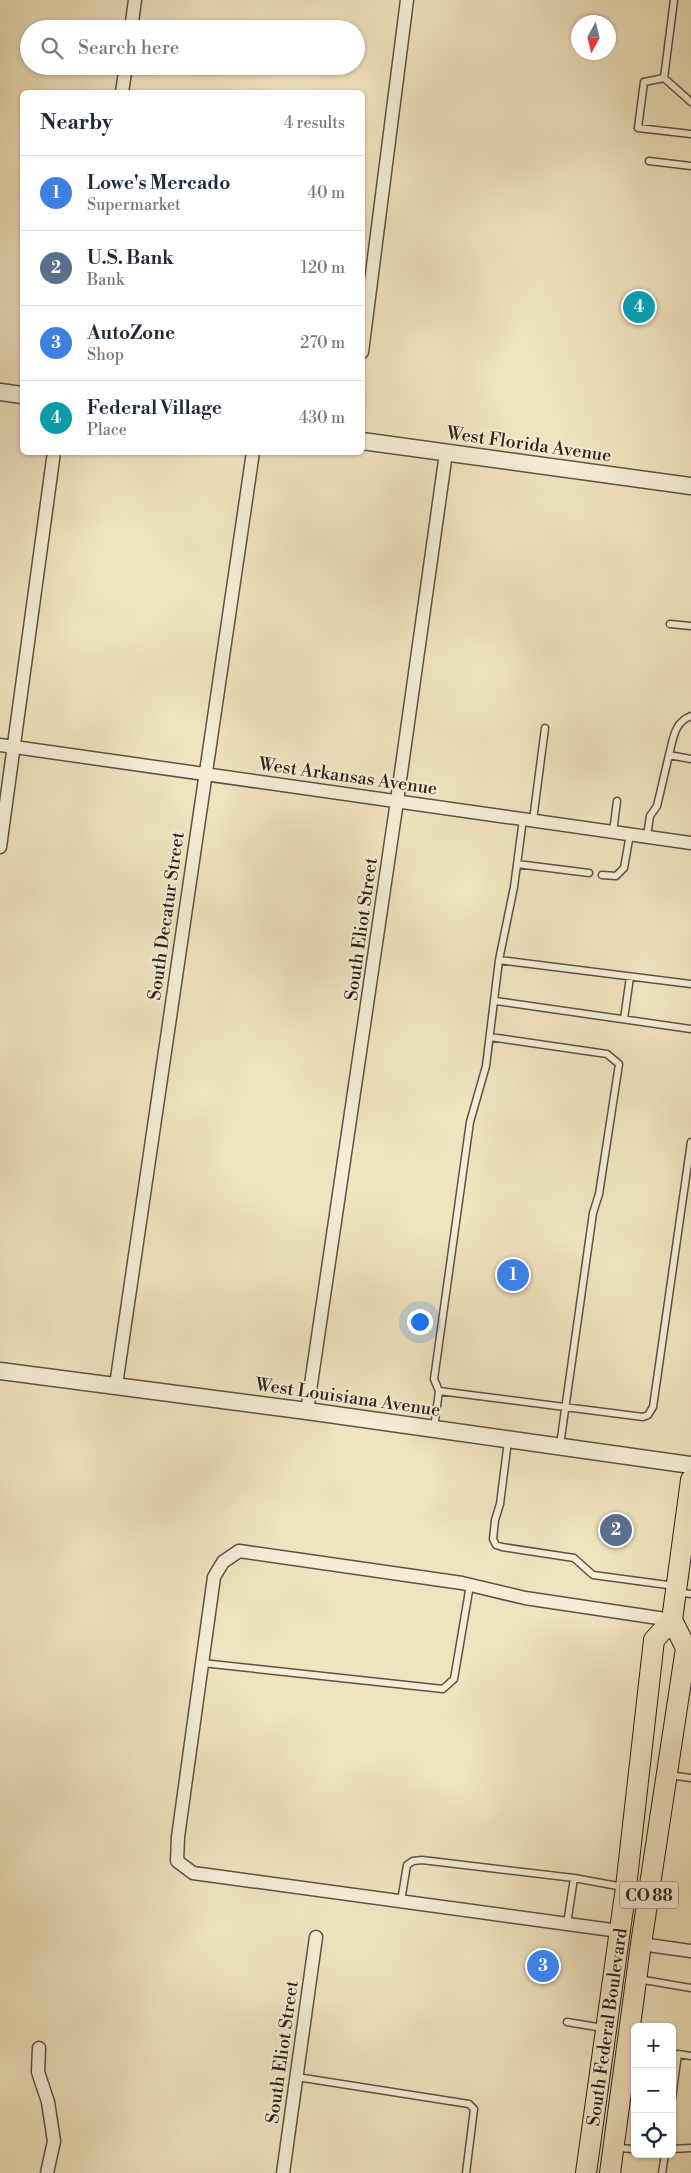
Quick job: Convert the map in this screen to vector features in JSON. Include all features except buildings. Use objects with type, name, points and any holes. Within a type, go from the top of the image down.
[{"type":"main road","points":[[672,1620],[681,1591],[691,1480]]},
{"type":"main road","name":"South Federal Boulevard","points":[[586,2173],[626,1887],[654,1640],[672,1620],[689,1648],[641,1944],[636,1979],[633,2023]]},
{"type":"main road","name":"South Federal Boulevard","points":[[610,2173],[631,2048]]},
{"type":"street","points":[[132,20],[135,0]]},
{"type":"street","points":[[365,329],[407,0]]},
{"type":"street","points":[[122,90],[125,75]]},
{"type":"street","points":[[0,392],[20,395]]},
{"type":"street","name":"West Florida Avenue","points":[[365,441],[691,486]]},
{"type":"street","name":"South Eliot Street","points":[[307,1411],[398,801],[446,453]]},
{"type":"street","points":[[0,847],[54,455]]},
{"type":"street","name":"South Decatur Street","points":[[116,1385],[204,774],[253,455]]},
{"type":"street","name":"West Arkansas Avenue","points":[[0,745],[691,843]]},
{"type":"street","name":"West Louisiana Avenue","points":[[0,1371],[116,1385],[691,1465]]},
{"type":"street","points":[[619,1932],[193,1873],[177,1861],[178,1837],[214,1577],[223,1562],[239,1551],[470,1585],[525,1598],[672,1620]]},
{"type":"street","name":"South Eliot Street","points":[[284,2173],[316,1937]]},
{"type":"street","points":[[641,1944],[691,1951]]},
{"type":"street","points":[[39,2048],[38,2072],[48,2102],[54,2141],[47,2173]]},
{"type":"lane","points":[[664,78],[674,0]]},
{"type":"lane","points":[[664,78],[691,102]]},
{"type":"lane","points":[[664,78],[644,82],[638,128],[691,134]]},
{"type":"lane","points":[[649,161],[691,166]]},
{"type":"lane","points":[[670,624],[691,626]]},
{"type":"lane","points":[[647,836],[650,816],[657,806],[676,727],[682,720],[691,716]]},
{"type":"lane","points":[[434,1429],[439,1391],[434,1379],[470,1122],[486,1066],[500,960],[517,864],[528,820],[545,728]]},
{"type":"lane","points":[[669,756],[691,759]]},
{"type":"lane","points":[[613,832],[617,801]]},
{"type":"lane","points":[[602,875],[616,876],[624,868],[630,834]]},
{"type":"lane","points":[[517,864],[589,873]]},
{"type":"lane","points":[[500,960],[691,984]]},
{"type":"lane","points":[[624,1020],[630,977]]},
{"type":"lane","points":[[496,1001],[691,1029]]},
{"type":"lane","points":[[490,1037],[607,1054],[619,1064],[600,1194],[593,1213],[560,1447]]},
{"type":"lane","points":[[439,1391],[643,1417],[651,1412],[689,1169],[691,1142]]},
{"type":"lane","points":[[508,1439],[500,1504],[495,1520],[493,1538],[496,1545],[574,1558],[593,1575],[681,1591]]},
{"type":"lane","points":[[202,1663],[423,1688],[443,1688],[454,1679],[470,1585]]},
{"type":"lane","points":[[667,1775],[691,1778]]},
{"type":"lane","points":[[401,1901],[407,1865],[413,1861],[422,1860],[574,1878],[626,1887]]},
{"type":"lane","points":[[567,1924],[574,1878]]},
{"type":"lane","points":[[636,1979],[691,1988]]},
{"type":"lane","points":[[567,2022],[606,2028]]},
{"type":"lane","points":[[676,2053],[691,2056]]},
{"type":"lane","points":[[297,2077],[469,2104],[474,2109],[466,2173]]},
{"type":"lane","points":[[614,2148],[631,2149]]},
{"type":"lane","points":[[676,2149],[691,2148]]},
{"type":"lane","points":[[662,2173],[664,2158]]},
{"type":"place","name":"Federal Village","points":[[639,307]]},
{"type":"place","name":"Lowe's Mercado","points":[[513,1275]]},
{"type":"place","name":"U.S. Bank","points":[[616,1530]]},
{"type":"place","name":"AutoZone","points":[[543,1966]]}]
